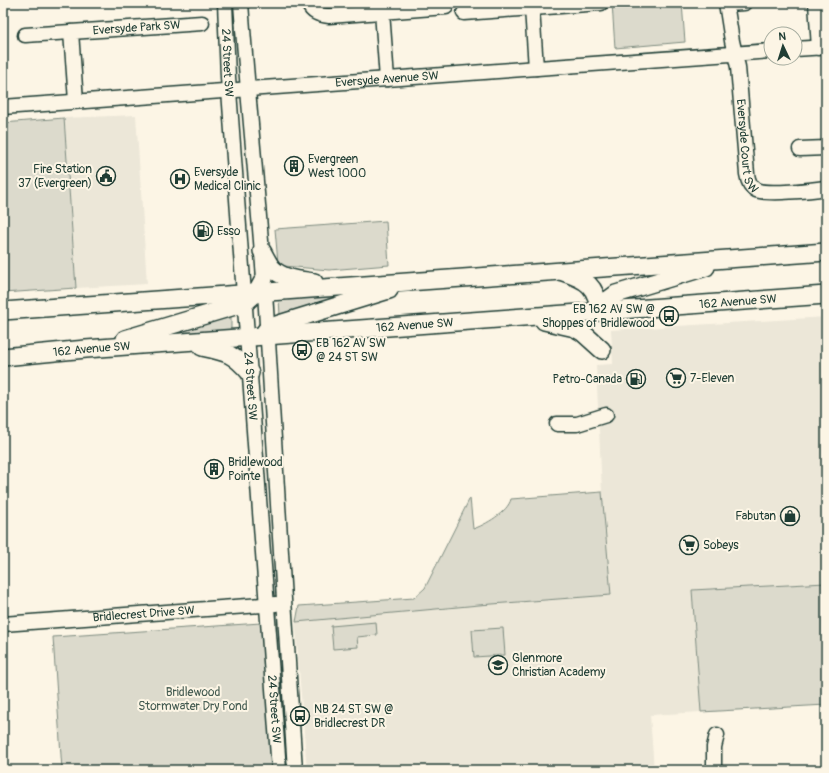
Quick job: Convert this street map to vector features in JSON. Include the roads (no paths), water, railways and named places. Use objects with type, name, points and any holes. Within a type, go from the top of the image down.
[{"type":"main road","points":[[262,251],[271,267],[284,276],[342,286]]},
{"type":"main road","points":[[3,311],[826,252]]},
{"type":"main road","points":[[600,312],[605,302],[616,294],[737,258]]},
{"type":"main road","points":[[559,271],[574,275],[588,283],[598,297],[600,312]]},
{"type":"main road","points":[[258,337],[368,296],[426,280]]},
{"type":"main road","points":[[86,349],[140,335],[255,292]]},
{"type":"main road","name":"162 Avenue SW","points":[[4,357],[86,349],[826,295]]},
{"type":"main road","points":[[520,317],[575,328],[589,337],[602,350]]},
{"type":"main road","points":[[176,343],[225,351],[240,361],[250,373]]},
{"type":"street","name":"24 Street SW","points":[[225,3],[230,90],[255,292],[258,337],[281,540],[283,602],[295,770]]},
{"type":"street","name":"24 Street SW","points":[[241,3],[262,251],[255,292],[258,337],[250,373],[279,770]]},
{"type":"street","points":[[308,3],[313,11],[323,15],[446,7]]},
{"type":"street","points":[[464,13],[495,7],[532,8],[602,3]]},
{"type":"street","points":[[736,54],[726,4],[744,3]]},
{"type":"street","points":[[803,48],[823,47],[816,3]]},
{"type":"street","points":[[532,8],[536,68]]},
{"type":"street","points":[[382,12],[387,79]]},
{"type":"street","name":"Eversyde Park SW","points":[[25,35],[202,23]]},
{"type":"street","points":[[71,32],[76,101]]},
{"type":"street","name":"Eversyde Avenue SW","points":[[3,107],[763,52]]},
{"type":"street","name":"Eversyde Court SW","points":[[736,54],[749,183],[756,190],[767,193],[826,188]]},
{"type":"street","points":[[800,149],[826,148]]},
{"type":"street","points":[[557,424],[577,424],[606,415]]},
{"type":"street","name":"Bridlecrest Drive SW","points":[[3,624],[268,605],[283,602]]},
{"type":"street","points":[[714,770],[714,747],[717,735]]},
{"type":"place","name":"Evergreen West 1000","points":[[294,166]]},
{"type":"place","name":"Fire Station 37 (Evergreen)","points":[[106,176]]},
{"type":"place","name":"Eversyde Medical Clinic","points":[[180,179]]},
{"type":"place","name":"Esso","points":[[203,231]]},
{"type":"place","name":"EB 162 AV SW @ Shoppes of Bridlewood","points":[[669,316]]},
{"type":"place","name":"EB 162 AV SW @ 24 ST SW","points":[[302,350]]},
{"type":"place","name":"7-Eleven","points":[[676,378]]},
{"type":"place","name":"Petro-Canada","points":[[636,379]]},
{"type":"place","name":"Bridlewood Pointe","points":[[214,469]]},
{"type":"place","name":"Fabutan","points":[[790,516]]},
{"type":"place","name":"Sobeys","points":[[689,545]]},
{"type":"place","name":"Glenmore Christian Academy","points":[[498,665]]},
{"type":"place","name":"NB 24 ST SW @ Bridlecrest DR","points":[[300,716]]},
{"type":"park label","name":"Bridlewood Stormwater Dry Pond","points":[[193,699]]}]
